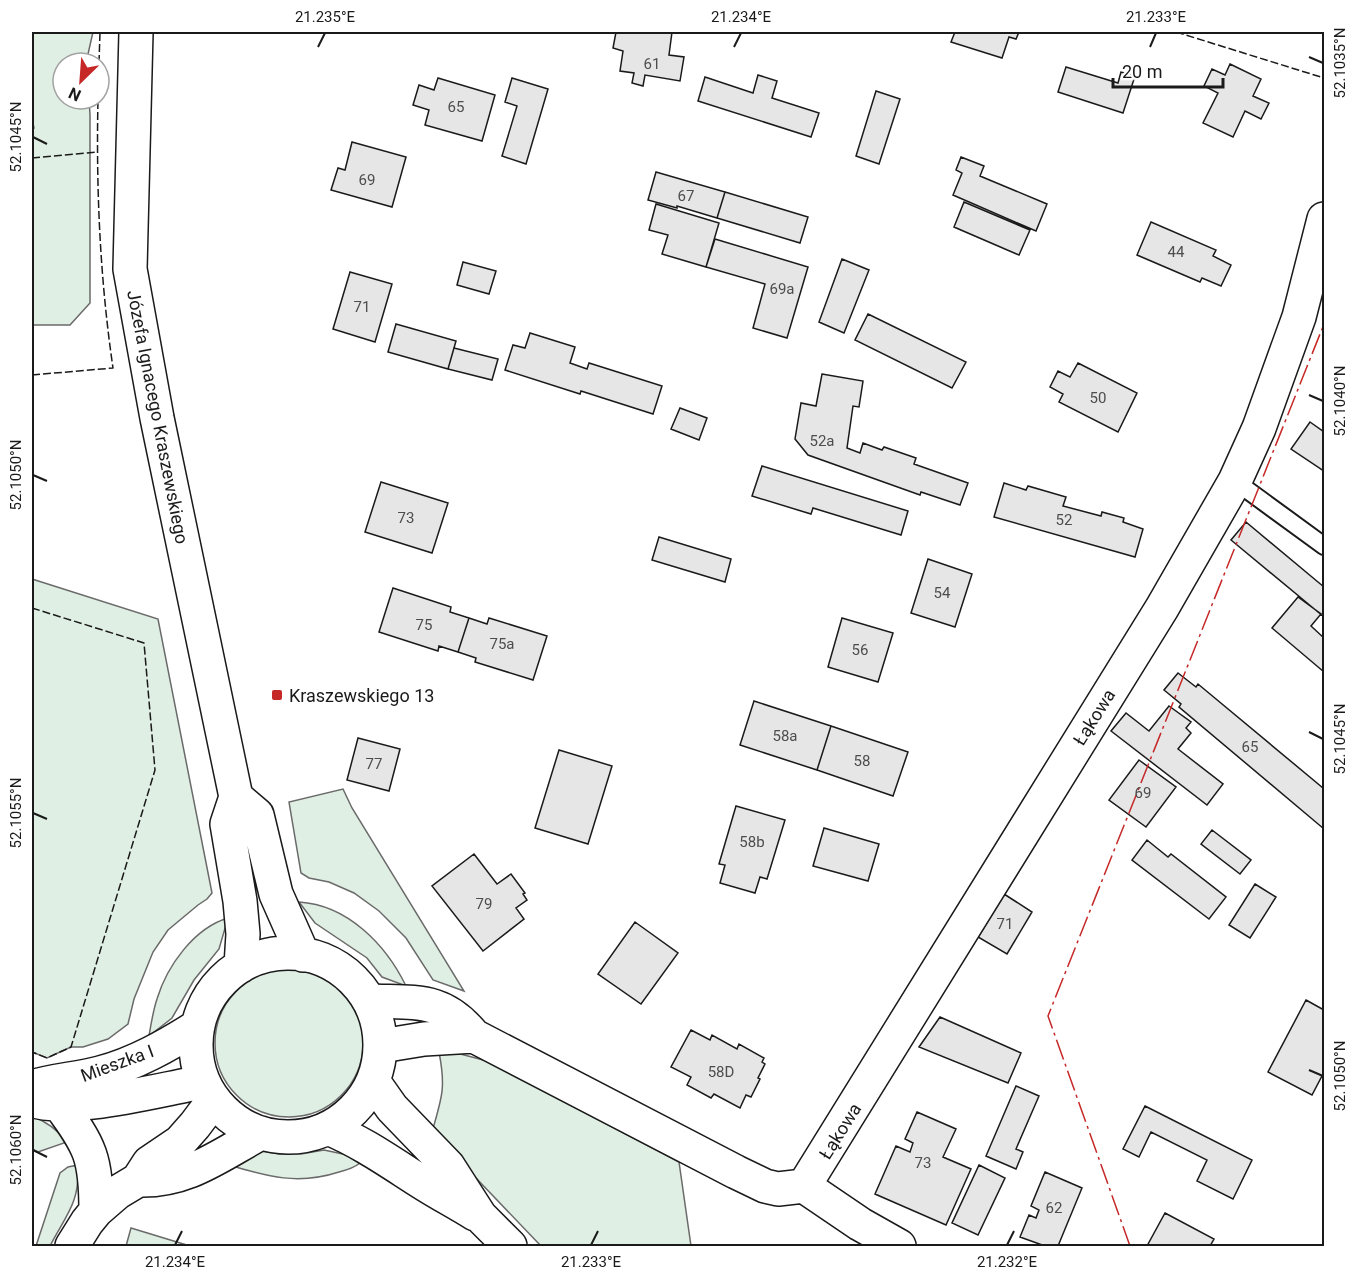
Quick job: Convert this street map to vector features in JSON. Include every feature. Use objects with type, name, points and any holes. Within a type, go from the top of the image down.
[{"type":"street","name":"Józefa Ignacego Kraszewskiego","points":[[136,32],[130,269],[157,418],[236,797],[227,824],[240,901],[243,934],[241,966]]},
{"type":"street","name":"Łąkowa","points":[[804,1186],[1162,608],[1235,482],[1258,428],[1299,317],[1324,219]]},
{"type":"street","points":[[236,797],[257,815],[276,894],[303,955]]},
{"type":"street","points":[[291,952],[303,955],[337,966],[356,982],[370,1001],[381,1046],[379,1066],[374,1081],[360,1105],[341,1122],[318,1133],[294,1138],[261,1133],[227,1116],[208,1091],[196,1062],[195,1039],[200,1016],[210,994],[226,977],[241,966],[267,955],[291,952]]},
{"type":"street","points":[[370,1001],[434,1006],[456,1016],[474,1036],[765,1186],[778,1189],[804,1186],[860,1224],[899,1246]]},
{"type":"street","name":"Mieszka I","points":[[32,1088],[48,1082],[78,1079],[104,1072],[156,1050],[198,1026]]},
{"type":"street","points":[[381,1046],[432,1038],[474,1036]]},
{"type":"street","points":[[374,1081],[392,1108],[448,1166],[480,1216],[510,1246]]},
{"type":"street","points":[[72,1246],[96,1211],[118,1192],[138,1180],[149,1163],[180,1142],[195,1125],[208,1091]]},
{"type":"street","name":"Mieszka I","points":[[45,1102],[208,1091]]},
{"type":"street","points":[[45,1102],[80,1132],[89,1150],[94,1165],[96,1211]]},
{"type":"street","points":[[328,1128],[348,1136],[480,1216]]},
{"type":"street","points":[[138,1180],[159,1180],[183,1174],[208,1164],[261,1133]]},
{"type":"lane","points":[[1235,482],[1324,546]]},
{"type":"green space","points":[[32,32],[93,32],[89,51],[51,51],[51,111],[90,111],[90,303],[70,325],[32,325],[32,129],[34,128],[32,119]]},
{"type":"green space","points":[[32,579],[158,619],[212,893],[168,930],[153,952],[134,999],[128,1024],[108,1039],[83,1047],[71,1047],[47,1058],[32,1052]]},
{"type":"green space","points":[[343,789],[352,808],[464,991],[433,980],[406,938],[379,911],[354,893],[329,882],[309,878],[301,873],[289,802]]},
{"type":"green space","points":[[299,902],[317,905],[349,919],[376,942],[388,956],[406,986],[382,977],[367,958],[315,923]]},
{"type":"green space","points":[[228,918],[219,949],[194,980],[172,1018],[149,1036],[157,999],[175,962],[193,939],[204,930]]},
{"type":"green space","points":[[289,969],[317,974],[330,981],[341,991],[351,1002],[358,1015],[363,1043],[358,1071],[351,1084],[341,1095],[330,1105],[317,1112],[289,1117],[261,1112],[248,1105],[237,1095],[227,1084],[220,1071],[215,1043],[220,1015],[227,1002],[237,991],[248,981],[261,974]]},
{"type":"green space","points":[[449,1051],[487,1061],[679,1162],[691,1246],[541,1246],[432,1132],[442,1092],[439,1052]]},
{"type":"green space","points":[[32,1116],[51,1126],[67,1142],[38,1152],[32,1149]]},
{"type":"green space","points":[[324,1150],[352,1156],[360,1163],[350,1169],[324,1176],[297,1179],[270,1176],[229,1165],[263,1151],[301,1154]]},
{"type":"green space","points":[[78,1165],[77,1189],[71,1208],[50,1246],[36,1246],[60,1173],[68,1167]]},
{"type":"green space","points":[[131,1228],[190,1246],[126,1246]]},
{"type":"building","points":[[616,32],[672,32],[669,55],[684,57],[680,81],[645,75],[643,86],[632,83],[634,73],[620,71],[623,51],[613,48]]},
{"type":"building","points":[[955,32],[1019,32],[1016,39],[1009,37],[1002,58],[951,42]]},
{"type":"building","points":[[1230,64],[1261,79],[1253,96],[1269,103],[1261,119],[1245,111],[1233,137],[1203,123],[1218,93],[1204,86],[1212,69],[1225,75]]},
{"type":"building","points":[[1066,67],[1118,83],[1121,72],[1135,76],[1123,113],[1058,92]]},
{"type":"building","points":[[758,75],[777,81],[772,98],[819,113],[811,137],[698,101],[705,77],[753,93]]},
{"type":"building","points":[[438,78],[495,95],[482,141],[425,125],[429,110],[413,105],[419,85],[434,90]]},
{"type":"building","points":[[512,78],[548,89],[526,164],[502,156],[517,106],[505,102]]},
{"type":"building","points":[[876,91],[900,99],[879,164],[856,156]]},
{"type":"building","points":[[352,142],[406,157],[392,207],[331,190],[338,168],[345,170]]},
{"type":"building","points":[[961,157],[984,166],[980,176],[1047,204],[1036,231],[953,195],[962,173],[956,170]]},
{"type":"building","points":[[656,172],[725,192],[717,218],[648,200]]},
{"type":"building","points":[[725,192],[808,217],[800,243],[717,218]]},
{"type":"building","points":[[964,202],[1030,230],[1019,255],[954,227]]},
{"type":"building","points":[[656,204],[719,223],[706,267],[662,254],[668,235],[649,230]]},
{"type":"building","points":[[1151,222],[1216,250],[1213,256],[1231,265],[1221,286],[1202,278],[1200,282],[1137,255]]},
{"type":"building","points":[[715,239],[808,267],[787,338],[753,328],[765,284],[706,267]]},
{"type":"building","points":[[842,259],[869,270],[844,333],[819,322]]},
{"type":"building","points":[[463,262],[496,271],[489,294],[457,285]]},
{"type":"building","points":[[350,272],[392,284],[375,342],[333,329]]},
{"type":"building","points":[[868,314],[966,362],[952,388],[855,340]]},
{"type":"building","points":[[396,324],[456,341],[448,369],[388,352]]},
{"type":"building","points":[[530,333],[575,347],[570,363],[587,369],[589,363],[662,386],[653,414],[505,370],[513,345],[525,348]]},
{"type":"building","points":[[454,348],[498,359],[492,380],[448,369]]},
{"type":"building","points":[[1078,363],[1137,393],[1118,432],[1059,402],[1063,394],[1050,387],[1058,371],[1070,377]]},
{"type":"building","points":[[822,374],[863,381],[859,407],[853,406],[847,448],[860,453],[863,443],[882,450],[884,447],[916,458],[914,464],[968,483],[960,505],[921,492],[920,495],[808,455],[795,439],[801,403],[816,406]]},
{"type":"building","points":[[680,408],[707,418],[699,440],[671,429]]},
{"type":"building","points":[[1310,422],[1324,432],[1324,471],[1291,449]]},
{"type":"building","points":[[762,466],[908,511],[901,535],[813,508],[811,514],[752,496]]},
{"type":"building","points":[[381,482],[448,503],[432,553],[365,532]]},
{"type":"building","points":[[1004,483],[1026,490],[1028,486],[1066,497],[1063,506],[1101,516],[1102,512],[1124,518],[1123,522],[1143,529],[1135,557],[994,517]]},
{"type":"building","points":[[1246,522],[1324,587],[1324,617],[1231,540]]},
{"type":"building","points":[[659,537],[731,559],[725,582],[652,560]]},
{"type":"building","points":[[928,559],[972,574],[955,627],[911,613]]},
{"type":"building","points":[[393,588],[451,607],[450,612],[469,618],[458,652],[439,646],[438,651],[379,632]]},
{"type":"building","points":[[1298,597],[1321,614],[1311,626],[1324,638],[1324,672],[1272,628]]},
{"type":"building","points":[[469,618],[487,624],[489,618],[547,636],[533,680],[475,662],[476,658],[458,652]]},
{"type":"building","points":[[842,618],[893,633],[878,682],[828,667]]},
{"type":"building","points":[[1178,673],[1196,687],[1198,684],[1324,787],[1324,829],[1179,707],[1181,704],[1164,690]]},
{"type":"building","points":[[754,701],[831,726],[817,770],[740,745]]},
{"type":"building","points":[[1169,706],[1191,722],[1186,728],[1191,733],[1178,749],[1223,784],[1207,805],[1111,731],[1126,713],[1149,731]]},
{"type":"building","points":[[831,726],[908,752],[893,796],[817,770]]},
{"type":"building","points":[[358,738],[400,749],[389,791],[347,780]]},
{"type":"building","points":[[559,750],[612,766],[588,844],[535,828]]},
{"type":"building","points":[[1139,760],[1176,787],[1146,827],[1109,800]]},
{"type":"building","points":[[736,806],[785,820],[767,879],[760,877],[755,893],[720,883],[725,865],[719,864]]},
{"type":"building","points":[[824,828],[879,844],[868,881],[813,866]]},
{"type":"building","points":[[1212,830],[1251,860],[1240,874],[1201,844]]},
{"type":"building","points":[[1147,840],[1168,857],[1171,854],[1226,897],[1209,919],[1132,860]]},
{"type":"building","points":[[474,854],[497,884],[511,874],[525,893],[523,894],[527,900],[516,908],[524,919],[483,951],[432,886]]},
{"type":"building","points":[[1255,884],[1276,897],[1250,938],[1229,925]]},
{"type":"building","points":[[1004,894],[1032,912],[1007,954],[978,937]]},
{"type":"building","points":[[635,922],[678,953],[641,1004],[598,974]]},
{"type":"building","points":[[1306,1000],[1324,1010],[1324,1072],[1312,1095],[1268,1072]]},
{"type":"building","points":[[940,1017],[1021,1053],[1008,1083],[919,1047]]},
{"type":"building","points":[[691,1030],[710,1040],[712,1035],[737,1049],[739,1044],[764,1058],[762,1062],[765,1064],[758,1078],[760,1079],[751,1097],[746,1095],[740,1108],[714,1094],[711,1098],[687,1085],[691,1077],[671,1067]]},
{"type":"building","points":[[1016,1086],[1039,1096],[1016,1149],[1023,1152],[1016,1169],[986,1156]]},
{"type":"building","points":[[1145,1106],[1252,1160],[1233,1199],[1197,1181],[1207,1160],[1151,1132],[1139,1157],[1123,1149]]},
{"type":"building","points":[[917,1112],[956,1129],[943,1157],[971,1169],[946,1225],[875,1194],[896,1146],[910,1152],[913,1143],[905,1139]]},
{"type":"building","points":[[979,1165],[1005,1178],[978,1235],[952,1223]]},
{"type":"building","points":[[1045,1172],[1082,1188],[1058,1246],[1045,1246],[1020,1237],[1029,1215],[1036,1218],[1039,1210],[1031,1206]]},
{"type":"building","points":[[1165,1213],[1214,1239],[1210,1246],[1147,1246]]},
{"type":"fence","points":[[99,51],[100,32]]},
{"type":"fence","points":[[1176,32],[1324,78]]},
{"type":"fence","points":[[32,375],[113,368],[100,234],[98,111]]},
{"type":"fence","points":[[32,158],[97,152]]},
{"type":"fence","points":[[32,608],[144,643],[155,770],[71,1047],[47,1058],[32,1052]]},
{"type":"power","points":[[1130,1246],[1048,1016],[1324,324]]},
{"type":"place","name":"Kraszewskiego 13","points":[[277,695]]}]
